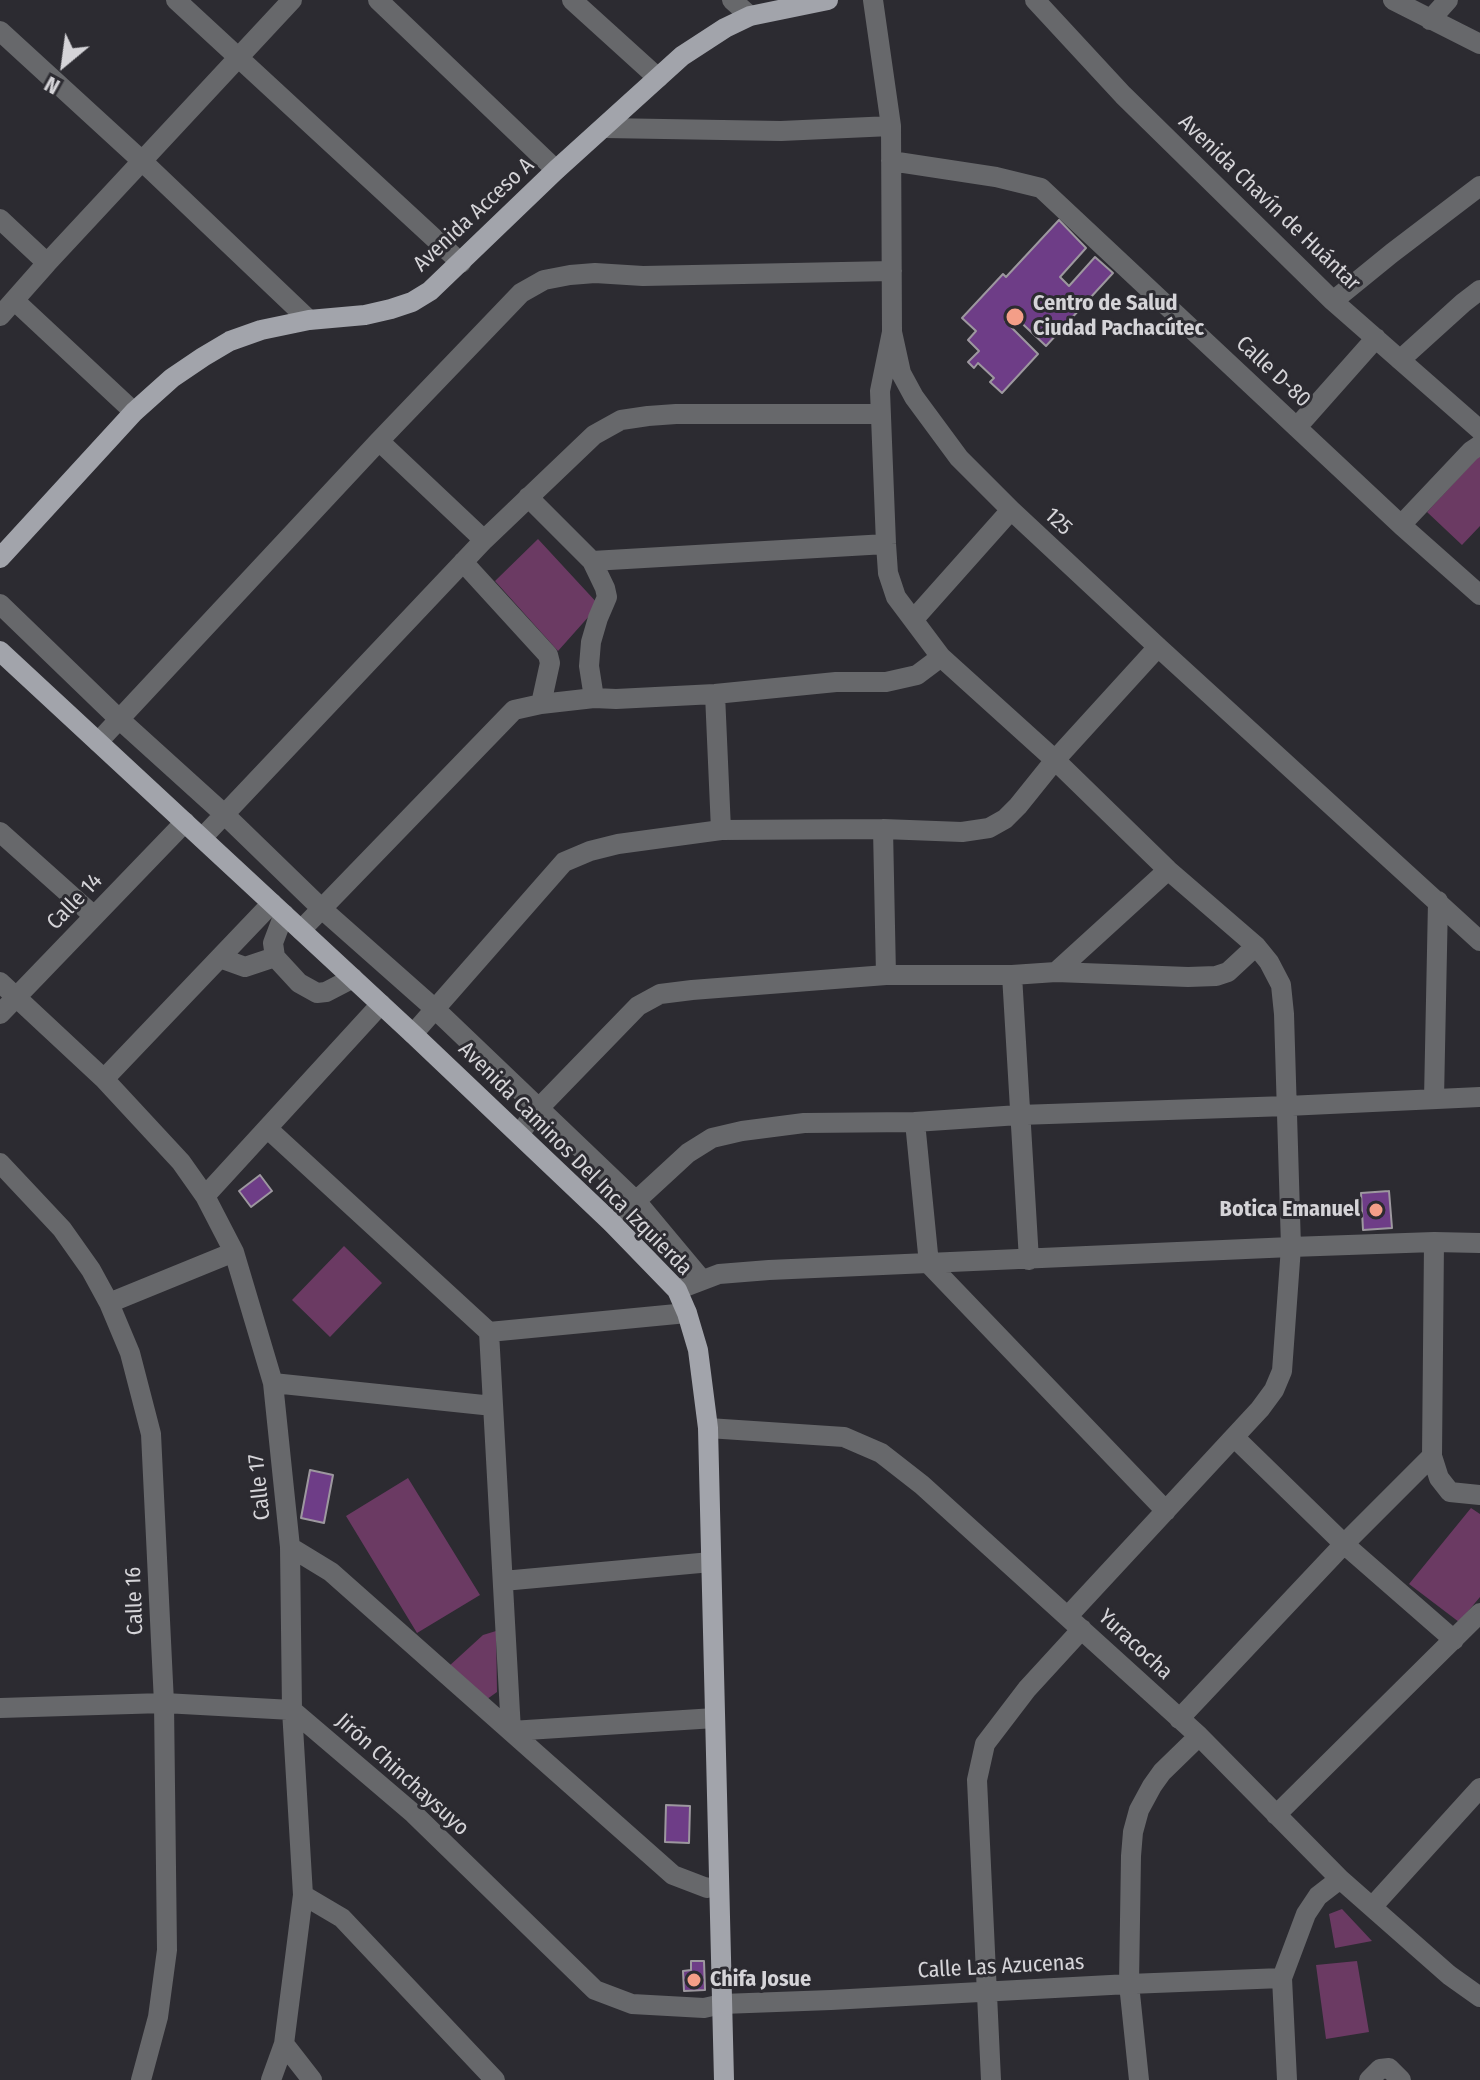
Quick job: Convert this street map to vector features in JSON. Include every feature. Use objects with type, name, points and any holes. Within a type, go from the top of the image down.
[{"type":"main road","name":"Avenida Acceso A","points":[[0,558],[134,412],[172,378],[230,341],[261,330],[309,320],[365,315],[412,302],[430,291],[556,170],[682,56],[704,40],[750,16],[828,0]]},
{"type":"main road","name":"Avenida Caminos Del Inca Izquierda","points":[[0,651],[519,1134],[677,1290],[698,1350],[708,1428],[724,2080]]},
{"type":"street","points":[[176,0],[461,263]]},
{"type":"street","points":[[0,316],[292,0]]},
{"type":"street","points":[[378,0],[556,170]]},
{"type":"street","points":[[572,0],[658,78]]},
{"type":"street","points":[[732,0],[750,16]]},
{"type":"street","name":"125","points":[[873,0],[891,126],[892,332],[901,373],[922,409],[959,458],[1011,510],[1480,941]]},
{"type":"street","name":"Avenida Chavín de Huántar","points":[[1035,0],[1123,95],[1333,301],[1480,430]]},
{"type":"street","points":[[1393,0],[1480,44]]},
{"type":"street","points":[[1430,20],[1448,0]]},
{"type":"street","points":[[0,31],[309,320]]},
{"type":"street","points":[[605,128],[781,131],[891,126]]},
{"type":"street","name":"Calle D-80","points":[[891,161],[996,177],[1041,188],[1480,595]]},
{"type":"street","points":[[1333,301],[1480,186]]},
{"type":"street","points":[[0,219],[47,263]]},
{"type":"street","points":[[98,742],[521,293],[544,280],[595,273],[643,276],[892,271]]},
{"type":"street","points":[[1400,360],[1480,290]]},
{"type":"street","points":[[15,301],[134,412]]},
{"type":"street","points":[[892,332],[880,391],[888,573],[896,597],[941,657],[1055,760],[1168,870],[1256,946],[1281,985],[1291,1247],[1282,1371],[1267,1399],[1166,1511],[1075,1623],[985,1744],[977,1780],[991,2080]]},
{"type":"street","points":[[1297,427],[1376,338]]},
{"type":"street","points":[[202,838],[484,540],[594,435],[621,420],[648,416],[881,414]]},
{"type":"street","points":[[379,441],[484,540]]},
{"type":"street","points":[[1401,525],[1480,445]]},
{"type":"street","points":[[528,497],[592,561],[605,588],[607,597],[591,642],[589,666],[594,698]]},
{"type":"street","points":[[913,620],[1011,510]]},
{"type":"street","points":[[592,561],[886,544]]},
{"type":"street","points":[[463,562],[548,655],[550,663],[541,704]]},
{"type":"street","points":[[0,604],[322,909],[435,1009],[636,1201],[702,1280]]},
{"type":"street","points":[[413,1034],[564,862],[618,844],[721,830],[962,832],[989,828],[1005,819],[1018,806],[1055,760],[1158,647]]},
{"type":"street","points":[[301,930],[514,710],[594,698],[715,694],[836,682],[886,682],[917,675],[941,657]]},
{"type":"street","points":[[715,694],[721,830]]},
{"type":"street","name":"Calle 14","points":[[0,1014],[185,822]]},
{"type":"street","points":[[883,829],[886,975]]},
{"type":"street","points":[[0,832],[94,916]]},
{"type":"street","points":[[1056,972],[1168,870]]},
{"type":"street","points":[[1434,1099],[1438,901]]},
{"type":"street","points":[[278,908],[273,943],[275,957],[299,983],[317,993],[326,992],[353,978]]},
{"type":"street","points":[[104,1079],[220,958],[278,908]]},
{"type":"street","points":[[519,1134],[539,1108],[638,1006],[660,994],[886,975],[1056,972],[1216,976],[1228,972],[1256,946]]},
{"type":"street","points":[[220,958],[245,967],[275,957]]},
{"type":"street","points":[[1012,975],[1029,1260]]},
{"type":"street","name":"Calle 17","points":[[0,982],[104,1079],[181,1162],[205,1196],[234,1252],[273,1383],[290,1547],[292,1710],[303,1895],[284,2044],[271,2080]]},
{"type":"street","points":[[205,1196],[381,1004]]},
{"type":"street","points":[[612,1223],[688,1153],[712,1138],[804,1123],[915,1122],[1480,1097]]},
{"type":"street","points":[[915,1122],[929,1264],[1166,1511]]},
{"type":"street","points":[[268,1129],[489,1332],[511,1731]]},
{"type":"street","name":"Calle 16","points":[[0,1163],[62,1229],[91,1270],[130,1353],[151,1434],[164,1703],[167,1950],[158,2017],[141,2080]]},
{"type":"street","points":[[1434,1242],[1432,1456],[1439,1478],[1450,1492],[1476,1499]]},
{"type":"street","points":[[677,1290],[719,1274],[769,1270],[1291,1247],[1480,1243]]},
{"type":"street","points":[[109,1303],[234,1252]]},
{"type":"street","points":[[489,1332],[687,1313]]},
{"type":"street","points":[[273,1383],[493,1406]]},
{"type":"street","name":"Yuracocha","points":[[708,1428],[844,1437],[881,1453],[922,1485],[1199,1736],[1340,1879],[1449,1975],[1480,1997]]},
{"type":"street","points":[[1234,1437],[1344,1544],[1454,1640]]},
{"type":"street","points":[[1179,1719],[1344,1544],[1432,1456]]},
{"type":"street","points":[[290,1547],[331,1572],[673,1875],[707,1888],[718,1886]]},
{"type":"street","points":[[503,1581],[711,1562]]},
{"type":"street","points":[[1276,1815],[1480,1613]]},
{"type":"street","points":[[0,1708],[164,1703],[292,1710]]},
{"type":"street","name":"Jirón Chinchaysuyo","points":[[292,1710],[414,1814],[595,1990],[632,2004],[704,2008],[722,2004]]},
{"type":"street","points":[[511,1731],[715,1718]]},
{"type":"street","points":[[1139,2080],[1129,1984],[1133,1832],[1143,1802],[1162,1772],[1199,1736]]},
{"type":"street","points":[[1372,1907],[1480,1788]]},
{"type":"street","points":[[1287,2080],[1282,1978],[1306,1914],[1318,1896],[1340,1879]]},
{"type":"street","points":[[303,1895],[342,1918],[495,2080]]},
{"type":"street","name":"Calle Las Azucenas","points":[[722,2004],[1282,1978]]},
{"type":"street","points":[[284,2044],[312,2080]]},
{"type":"street","points":[[1369,2080],[1380,2069],[1389,2068],[1401,2080]]},
{"type":"shaded area","points":[[1480,455],[1480,526],[1462,545],[1427,512]]},
{"type":"shaded area","points":[[538,539],[599,605],[558,651],[495,581]]},
{"type":"shaded area","points":[[344,1246],[382,1283],[330,1337],[292,1300]]},
{"type":"shaded area","points":[[408,1478],[480,1595],[417,1633],[346,1516]]},
{"type":"shaded area","points":[[1471,1508],[1480,1514],[1480,1597],[1459,1622],[1409,1584]]},
{"type":"shaded area","points":[[496,1631],[497,1692],[483,1702],[448,1667],[483,1635]]},
{"type":"shaded area","points":[[1342,1909],[1372,1941],[1335,1948],[1329,1914]]},
{"type":"shaded area","points":[[1357,1961],[1369,2032],[1326,2039],[1316,1965]]},
{"type":"building","points":[[1059,220],[1086,248],[1060,277],[1069,286],[1095,257],[1113,273],[1046,346],[1012,314],[1005,321],[1038,354],[1002,393],[990,382],[994,378],[978,363],[974,368],[968,362],[979,351],[968,340],[976,331],[962,318],[1003,274],[1006,277]]},
{"type":"building","points":[[260,1175],[272,1191],[251,1207],[239,1191]]},
{"type":"building","name":"Botica Emanuel","points":[[1389,1191],[1392,1228],[1363,1230],[1361,1193]]},
{"type":"building","points":[[310,1470],[333,1475],[324,1523],[301,1518]]},
{"type":"building","points":[[666,1805],[690,1806],[689,1843],[665,1842]]},
{"type":"building","name":"Chifa Josue","points":[[691,1961],[704,1961],[705,1990],[684,1991],[683,1971],[691,1970]]},
{"type":"place","name":"Centro de Salud Ciudad Pachacútec","points":[[1015,317]]},
{"type":"place","name":"Botica Emanuel","points":[[1376,1210]]},
{"type":"place","name":"Chifa Josue","points":[[694,1980]]}]
